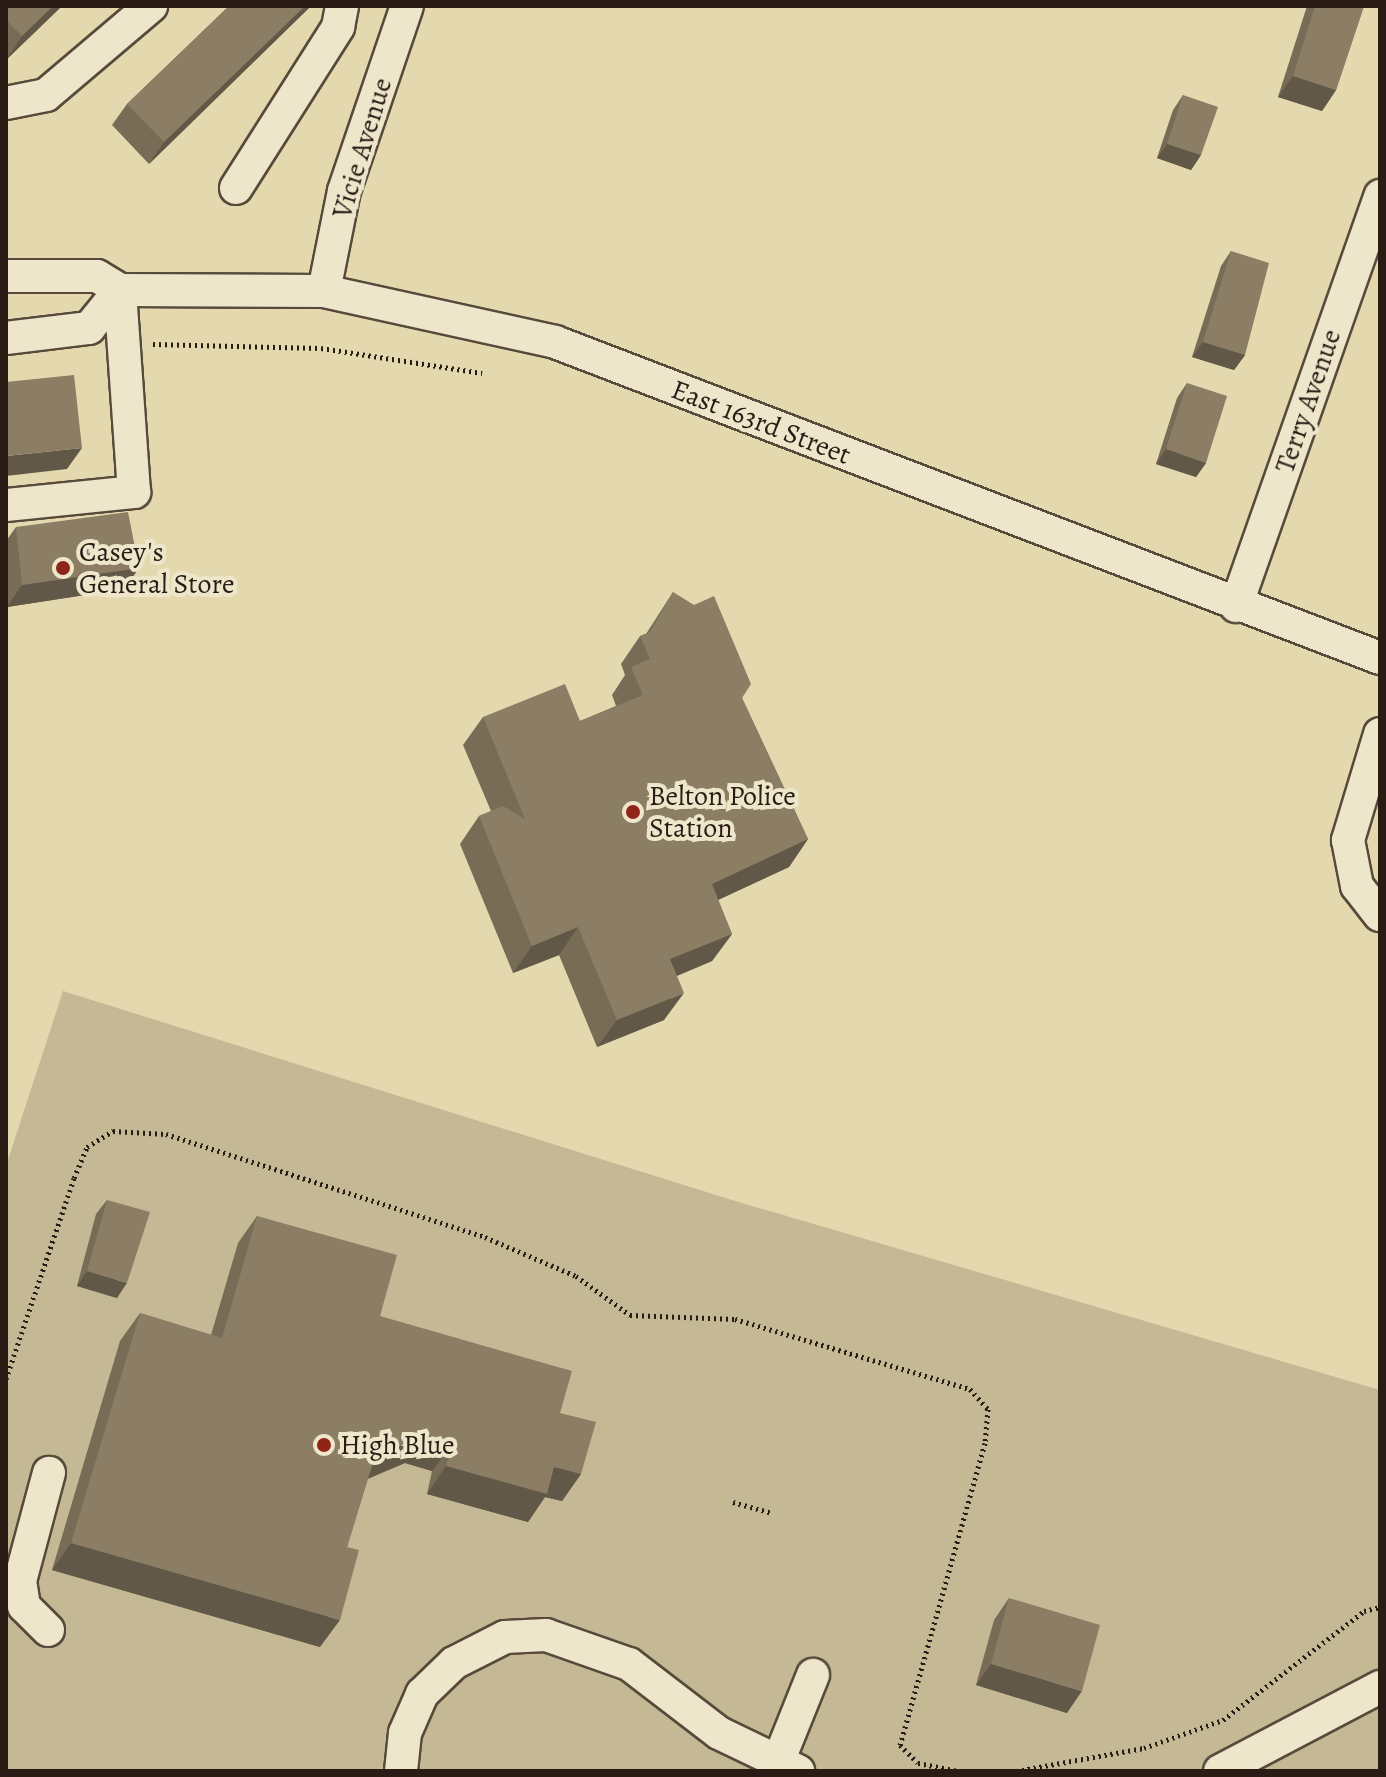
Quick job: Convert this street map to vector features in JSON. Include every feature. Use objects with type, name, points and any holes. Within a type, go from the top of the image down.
[{"type":"street","points":[[6,103],[46,95],[151,6]]},
{"type":"street","points":[[236,188],[338,27],[342,6]]},
{"type":"street","name":"Vicie Avenue","points":[[324,291],[344,191],[407,6]]},
{"type":"street","name":"Terry Avenue","points":[[1236,606],[1380,196]]},
{"type":"street","name":"East 163rd Street","points":[[6,276],[97,276],[120,290],[324,291],[555,342],[1236,606],[1380,658]]},
{"type":"street","points":[[6,338],[89,328],[120,290]]},
{"type":"street","points":[[6,505],[134,492],[120,290]]},
{"type":"street","points":[[1380,734],[1348,840],[1357,886],[1380,915]]},
{"type":"street","points":[[48,1630],[24,1606],[20,1581],[49,1473]]},
{"type":"street","points":[[401,1771],[405,1733],[422,1694],[454,1663],[505,1637],[546,1635],[629,1664],[719,1733],[788,1766],[813,1675]]},
{"type":"street","points":[[1220,1771],[1380,1687]]},
{"type":"path","points":[[124,345],[307,347],[482,373]]},
{"type":"path","points":[[6,1379],[87,1147],[113,1131],[180,1138],[485,1237],[576,1276],[630,1315],[735,1319],[970,1389],[988,1409],[985,1443],[900,1745],[918,1763],[958,1771]]},
{"type":"path","points":[[733,1502],[772,1513]]},
{"type":"path","points":[[1016,1771],[1144,1748],[1223,1720],[1364,1611],[1380,1607]]},
{"type":"shaded area","points":[[63,991],[732,1200],[1380,1390],[1380,1771],[6,1771],[6,1166]]},
{"type":"building","points":[[6,6],[53,6],[22,36],[6,20]]},
{"type":"building","points":[[229,6],[305,6],[164,142],[127,104]]},
{"type":"building","points":[[1315,6],[1364,6],[1336,90],[1293,76]]},
{"type":"building","points":[[1183,95],[1218,107],[1201,155],[1167,144]]},
{"type":"building","points":[[1231,251],[1269,263],[1245,355],[1203,342]]},
{"type":"building","points":[[74,375],[82,448],[6,456],[6,382]]},
{"type":"building","points":[[1187,383],[1227,396],[1206,463],[1166,449]]},
{"type":"building","points":[[128,512],[139,568],[22,585],[16,527]]},
{"type":"building","points":[[673,592],[694,605],[714,596],[751,684],[742,698],[808,839],[712,884],[732,934],[670,959],[684,993],[617,1020],[578,927],[532,946],[479,816],[503,806],[525,819],[483,717],[565,684],[580,721],[643,695],[631,667],[650,659],[640,636],[650,632]]},
{"type":"building","points":[[107,1200],[150,1212],[127,1283],[87,1271]]},
{"type":"building","name":"High Blue","points":[[257,1216],[397,1255],[380,1316],[572,1371],[560,1413],[596,1422],[581,1474],[554,1467],[547,1494],[446,1466],[452,1444],[424,1435],[375,1456],[347,1547],[359,1550],[340,1620],[71,1543],[140,1313],[222,1338]]},
{"type":"building","points":[[1009,1598],[1100,1625],[1082,1691],[991,1664]]},
{"type":"place","name":"Casey's General Store","points":[[63,568]]},
{"type":"place","name":"Belton Police Station","points":[[633,812]]},
{"type":"place","name":"High Blue","points":[[324,1445]]}]
